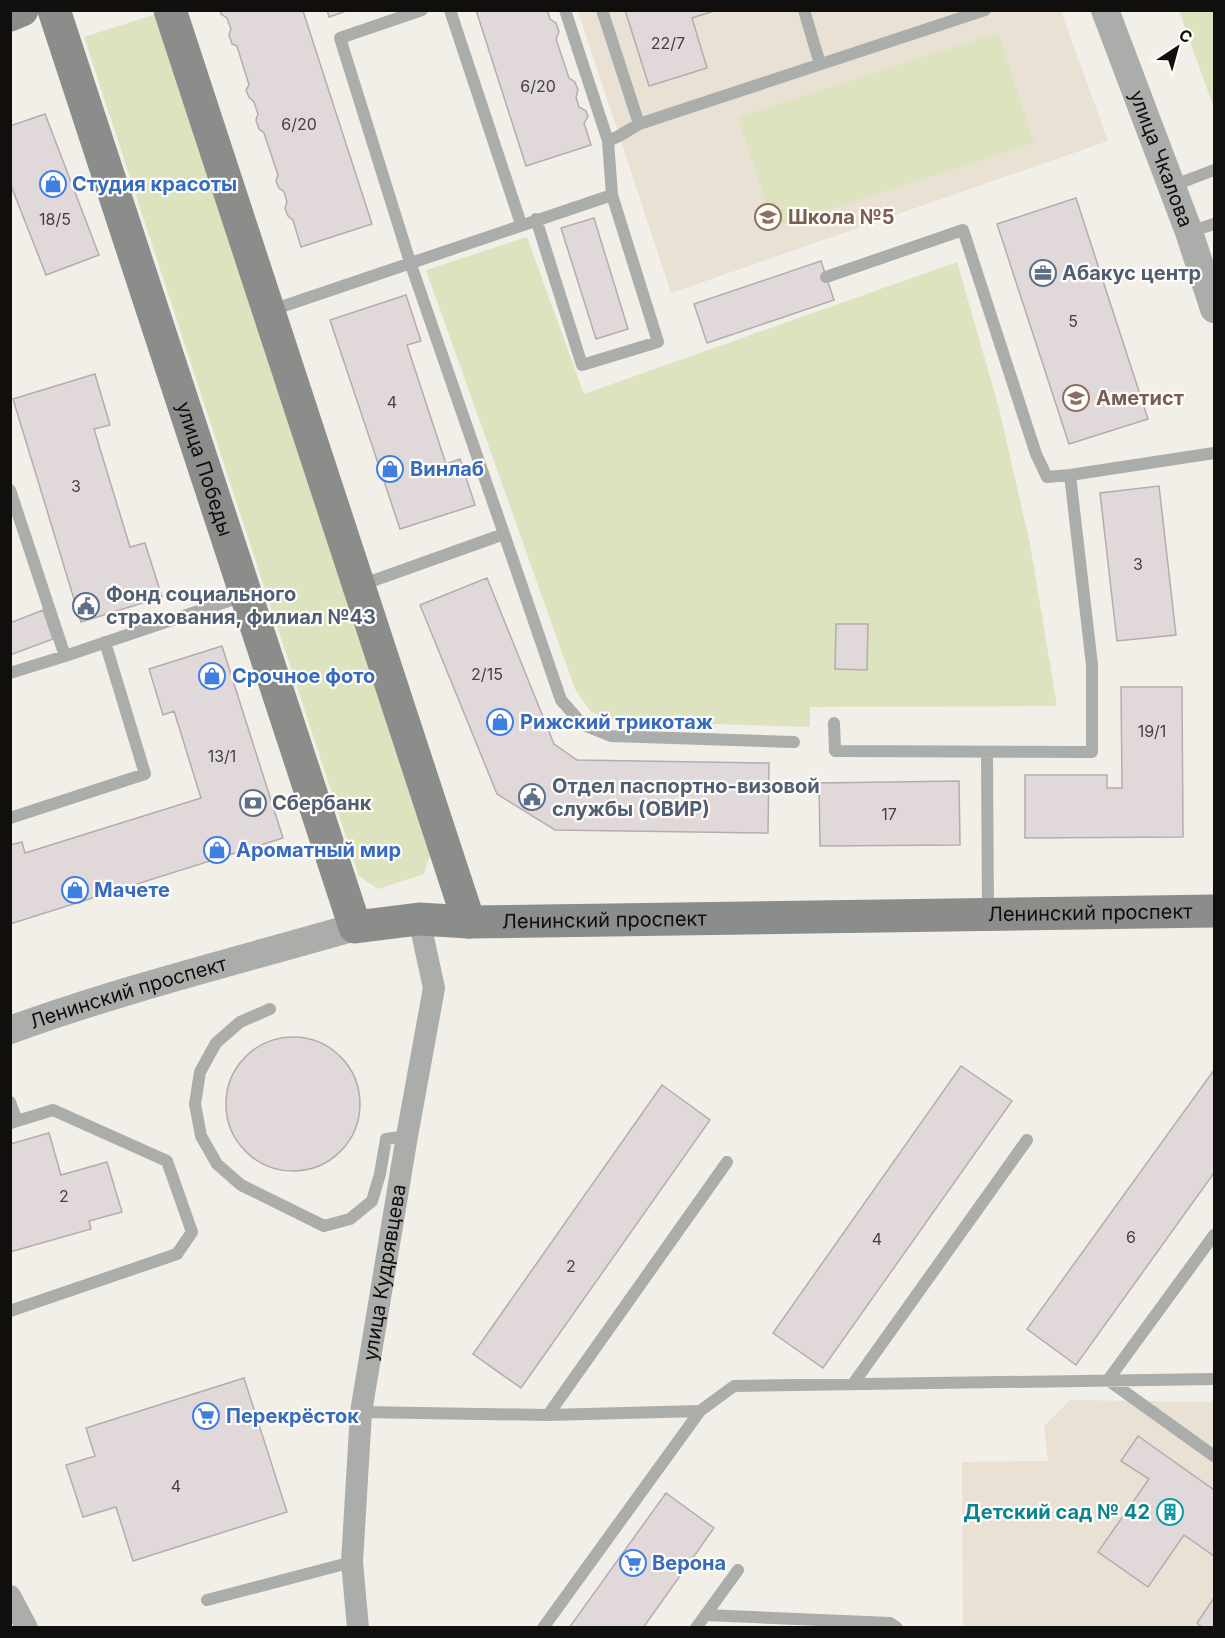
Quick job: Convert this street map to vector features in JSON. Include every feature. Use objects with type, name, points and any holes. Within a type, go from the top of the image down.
[{"type":"main road","points":[[10,15],[22,10]]},
{"type":"main road","name":"улица Победы","points":[[54,10],[355,927]]},
{"type":"main road","points":[[170,10],[469,922]]},
{"type":"main road","name":"Ленинский проспект","points":[[355,927],[419,919],[469,922],[1215,911]]},
{"type":"street","name":"улица Чкалова","points":[[1105,10],[1172,186],[1202,228],[1215,309]]},
{"type":"street","name":"улица Кудрявцева","points":[[358,1628],[352,1562],[361,1412],[406,1136],[434,988],[419,919]]},
{"type":"street","name":"Ленинский проспект","points":[[10,1030],[196,972],[355,927]]},
{"type":"street","points":[[10,1596],[27,1628]]},
{"type":"lane","points":[[422,10],[340,38],[410,262],[561,700],[583,725],[611,736],[794,742]]},
{"type":"lane","points":[[450,10],[521,224]]},
{"type":"lane","points":[[536,219],[582,365],[658,342],[612,195],[608,141],[565,10]]},
{"type":"lane","points":[[602,10],[639,124]]},
{"type":"lane","points":[[804,10],[820,64]]},
{"type":"lane","points":[[608,141],[639,124],[985,10]]},
{"type":"lane","points":[[1172,186],[1215,170]]},
{"type":"lane","points":[[269,311],[612,195]]},
{"type":"lane","points":[[826,277],[963,230],[1036,454],[1047,477],[1215,453]]},
{"type":"lane","points":[[834,723],[834,751],[1092,752],[1092,665],[1070,475]]},
{"type":"lane","points":[[10,490],[65,656]]},
{"type":"lane","points":[[358,586],[504,534]]},
{"type":"lane","points":[[10,673],[246,595]]},
{"type":"lane","points":[[10,818],[145,774],[105,642]]},
{"type":"lane","points":[[987,753],[988,914]]},
{"type":"lane","points":[[270,1009],[240,1022],[216,1043],[200,1072],[195,1104],[201,1136],[217,1164],[241,1185],[324,1226],[350,1219],[372,1201],[380,1174],[386,1139],[406,1136]]},
{"type":"lane","points":[[10,1102],[14,1122],[53,1110],[167,1161],[192,1232],[177,1254],[10,1311]]},
{"type":"lane","points":[[853,1384],[1027,1140]]},
{"type":"lane","points":[[548,1415],[727,1162]]},
{"type":"lane","points":[[1108,1380],[1215,1235]]},
{"type":"lane","points":[[543,1628],[700,1412],[734,1386],[1215,1379]]},
{"type":"lane","points":[[1108,1380],[1215,1456]]},
{"type":"lane","points":[[361,1412],[548,1415],[700,1412]]},
{"type":"lane","points":[[207,1600],[352,1562]]},
{"type":"lane","points":[[696,1628],[738,1570]]},
{"type":"lane","points":[[705,1615],[891,1623],[897,1628]]},
{"type":"shaded area","name":"Школа №5","points":[[578,11],[1061,11],[1108,141],[671,293]]},
{"type":"shaded area","points":[[1070,1400],[1214,1402],[1214,1627],[963,1627],[962,1462],[1048,1461],[1044,1426]]},
{"type":"green space","points":[[1179,11],[1214,11],[1214,108]]},
{"type":"green space","points":[[156,14],[431,852],[424,874],[378,889],[359,876],[84,37]]},
{"type":"green space","points":[[998,33],[1034,143],[774,227],[738,117]]},
{"type":"green space","points":[[527,237],[584,394],[957,262],[999,408],[1030,544],[1057,706],[810,707],[810,727],[614,721],[591,712],[575,689],[426,270]]},
{"type":"building","points":[[220,10],[306,10],[303,11],[372,224],[301,247],[293,220],[288,216],[285,208],[287,202],[284,192],[276,181],[278,175],[264,133],[259,129],[256,120],[258,114],[254,102],[246,90],[249,85],[237,46],[232,44],[229,35],[231,29],[227,18],[221,14]]},
{"type":"building","points":[[327,10],[349,10],[329,17]]},
{"type":"building","points":[[476,10],[547,10],[559,32],[556,39],[569,78],[575,82],[578,90],[576,97],[579,107],[586,111],[588,117],[584,123],[591,145],[526,166]]},
{"type":"building","points":[[625,10],[717,10],[692,18],[707,68],[649,86]]},
{"type":"building","points":[[45,114],[99,255],[46,275],[10,183],[10,126]]},
{"type":"building","points":[[1076,198],[1148,419],[1069,444],[997,224]]},
{"type":"building","points":[[594,218],[628,329],[596,339],[561,228]]},
{"type":"building","points":[[821,261],[834,300],[707,343],[694,304]]},
{"type":"building","points":[[406,295],[421,341],[407,345],[446,464],[460,459],[475,505],[400,529],[330,320]]},
{"type":"building","points":[[95,374],[110,425],[94,429],[130,547],[145,543],[162,597],[81,622],[13,399]]},
{"type":"building","points":[[1159,486],[1176,635],[1117,641],[1100,493]]},
{"type":"building","points":[[487,578],[554,744],[577,760],[769,763],[768,833],[555,830],[497,794],[420,605]]},
{"type":"building","points":[[43,610],[53,639],[10,655],[10,623]]},
{"type":"building","points":[[836,624],[868,624],[867,670],[835,669]]},
{"type":"building","points":[[222,646],[283,838],[10,924],[10,845],[22,842],[25,853],[201,798],[174,711],[163,715],[149,669]]},
{"type":"building","points":[[1121,687],[1182,687],[1183,837],[1025,838],[1025,775],[1107,775],[1107,788],[1122,788]]},
{"type":"building","points":[[959,781],[960,845],[820,846],[819,783]]},
{"type":"building","points":[[293,1037],[319,1042],[341,1056],[355,1078],[360,1104],[355,1130],[341,1152],[319,1166],[293,1171],[267,1166],[245,1152],[231,1130],[226,1104],[231,1078],[245,1056],[267,1042]]},
{"type":"building","points":[[961,1066],[1012,1101],[823,1368],[773,1333]]},
{"type":"building","points":[[1214,1070],[1214,1173],[1076,1365],[1027,1329]]},
{"type":"building","points":[[662,1085],[710,1120],[521,1388],[473,1354]]},
{"type":"building","points":[[49,1133],[61,1175],[107,1162],[122,1212],[89,1221],[91,1229],[10,1252],[10,1144]]},
{"type":"building","points":[[244,1378],[287,1512],[133,1561],[116,1507],[83,1517],[66,1465],[95,1456],[86,1428]]},
{"type":"building","name":"Детский сад № 42","points":[[1138,1436],[1214,1490],[1214,1556],[1184,1535],[1148,1587],[1098,1552],[1149,1479],[1121,1461]]},
{"type":"building","points":[[666,1493],[714,1528],[643,1628],[569,1628]]},
{"type":"building","points":[[1214,1598],[1214,1628],[1203,1628],[1197,1623]]},
{"type":"place","name":"Студия красоты","points":[[53,184]]},
{"type":"place","name":"Школа №5","points":[[768,217]]},
{"type":"place","name":"Абакус центр","points":[[1043,273]]},
{"type":"place","name":"Аметист","points":[[1076,398]]},
{"type":"place","name":"Винлаб","points":[[390,469]]},
{"type":"place","name":"Фонд социального страхования, филиал №43","points":[[86,606]]},
{"type":"place","name":"Срочное фото","points":[[212,676]]},
{"type":"place","name":"Рижский трикотаж","points":[[500,722]]},
{"type":"place","name":"Отдел паспортно-визовой службы (ОВИР)","points":[[532,797]]},
{"type":"place","name":"Сбербанк","points":[[253,803]]},
{"type":"place","name":"Ароматный мир","points":[[217,850]]},
{"type":"place","name":"Мачете","points":[[75,890]]},
{"type":"place","name":"Перекрёсток","points":[[206,1416]]},
{"type":"place","name":"Детский сад № 42","points":[[1170,1512]]},
{"type":"place","name":"Верона","points":[[633,1563]]}]
